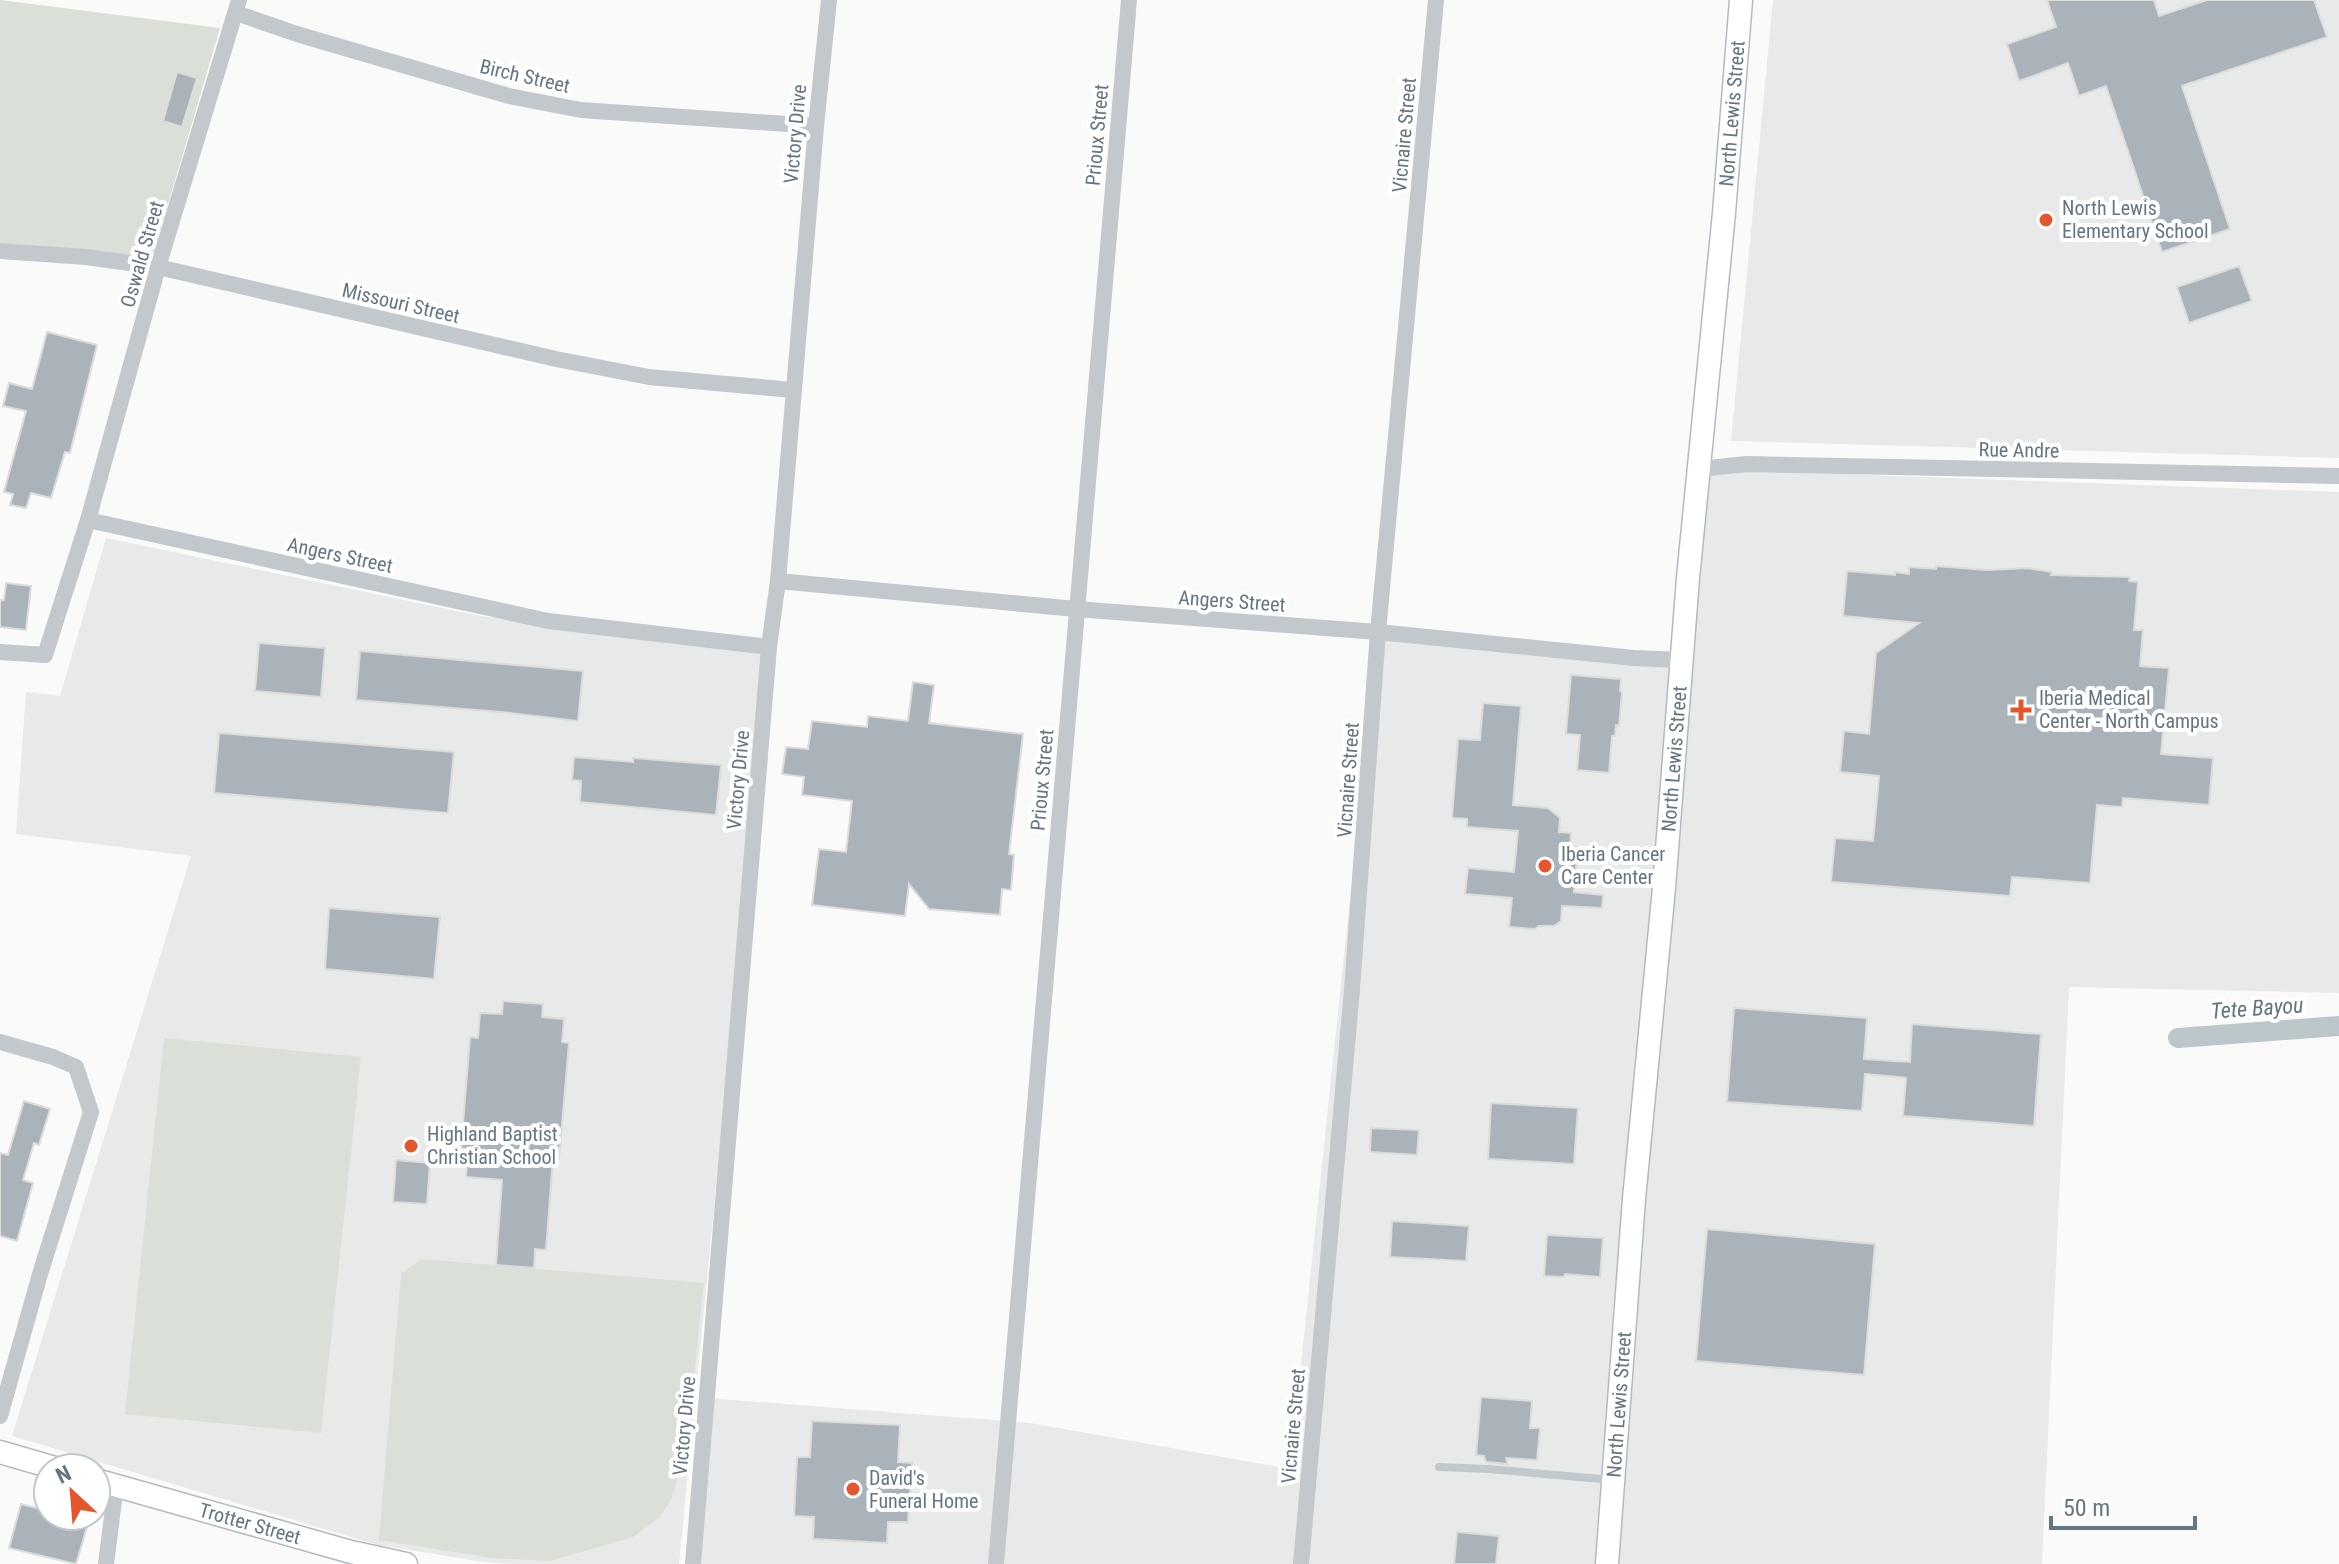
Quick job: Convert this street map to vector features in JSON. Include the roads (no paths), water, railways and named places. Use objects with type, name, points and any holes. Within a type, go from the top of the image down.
[{"type":"main road","name":"North Lewis Street","points":[[1607,1564],[1634,1199],[1741,0]]},
{"type":"main road","points":[[0,1452],[32,1461]]},
{"type":"main road","name":"Trotter Street","points":[[112,1484],[350,1558],[406,1564]]},
{"type":"street","name":"Victory Drive","points":[[693,1564],[769,647],[778,581],[829,0]]},
{"type":"street","name":"Prioux Street","points":[[996,1564],[1129,0]]},
{"type":"street","name":"Vicnaire Street","points":[[1301,1564],[1352,989],[1378,632],[1436,0]]},
{"type":"street","name":"Birch Street","points":[[237,6],[300,35],[509,96],[581,110],[816,126]]},
{"type":"street","name":"Oswald Street","points":[[88,520],[158,267],[237,6]]},
{"type":"street","name":"Missouri Street","points":[[0,251],[86,257],[158,267],[556,359],[634,374],[793,390]]},
{"type":"street","name":"Rue Andre","points":[[1699,469],[1747,464],[2339,476]]},
{"type":"street","name":"Angers Street","points":[[88,520],[548,621],[769,647]]},
{"type":"street","points":[[0,652],[45,655],[88,520]]},
{"type":"street","name":"Angers Street","points":[[778,581],[1682,660]]},
{"type":"street","points":[[0,1042],[76,1067],[91,1112],[40,1274],[0,1416]]},
{"type":"street","points":[[106,1532],[106,1564]]},
{"type":"lane","points":[[1439,1467],[1613,1480]]},
{"type":"waterway","name":"Tete Bayou","points":[[2178,1038],[2339,1026]]},
{"type":"place","name":"North Lewis Elementary School","points":[[2046,220]]},
{"type":"place","name":"Iberia Medical Center - North Campus","points":[[2021,710]]},
{"type":"place","name":"Iberia Cancer Care Center","points":[[1545,866]]},
{"type":"place","name":"Highland Baptist Christian School","points":[[411,1146]]},
{"type":"place","name":"David's Funeral Home","points":[[853,1489]]}]
